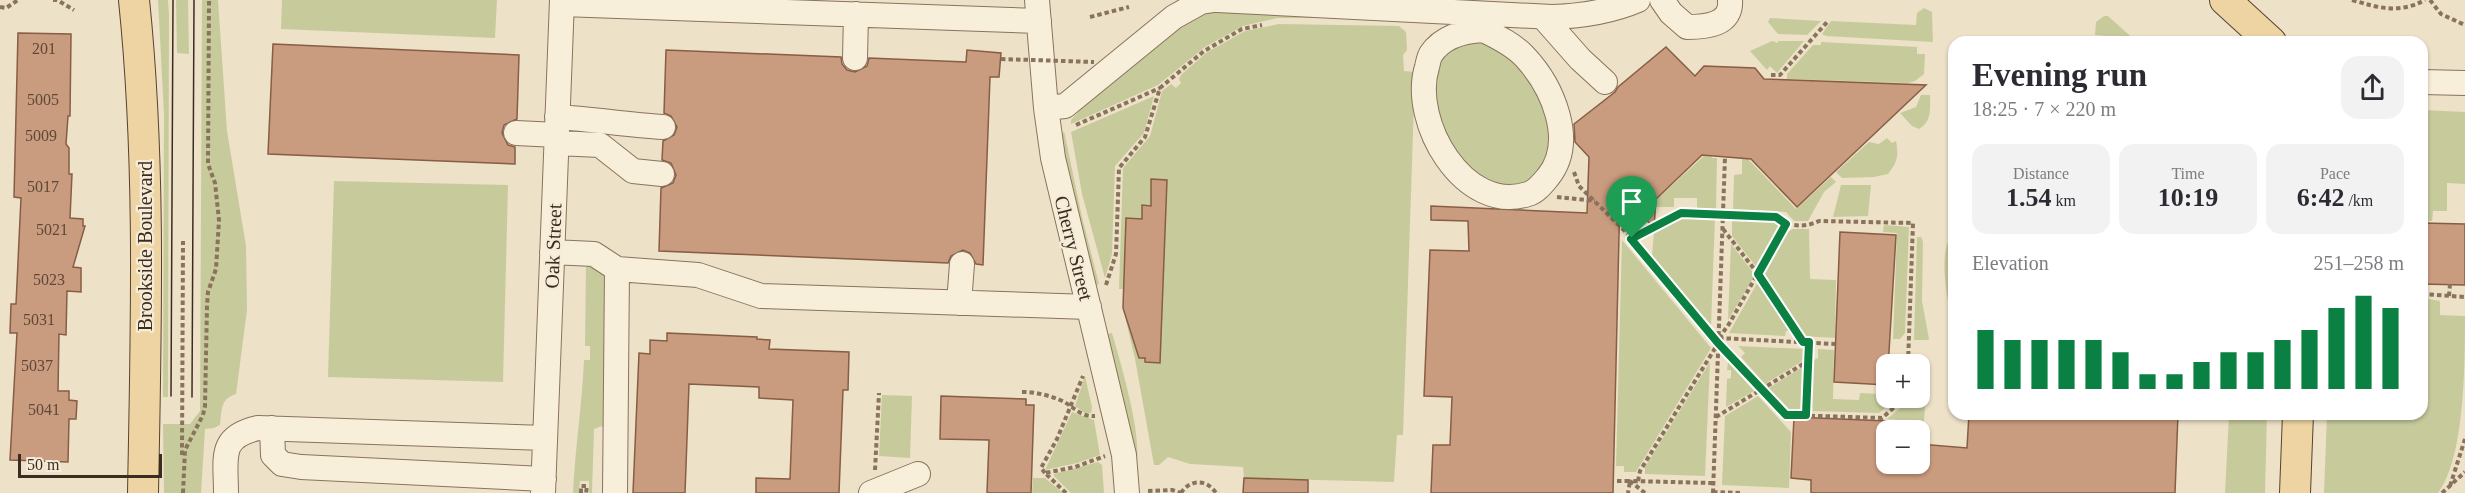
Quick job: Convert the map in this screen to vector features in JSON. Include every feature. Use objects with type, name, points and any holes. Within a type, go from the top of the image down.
[{"type":"main road","name":"Brookside Boulevard","points":[[134,0],[143,106],[146,300],[143,493]]},
{"type":"main road","points":[[2225,0],[2264,36]]},
{"type":"main road","points":[[2295,493],[2298,420]]},
{"type":"street","points":[[1046,108],[1065,106],[1174,16],[1201,2],[1216,0],[1487,15],[1581,16],[1638,0]]},
{"type":"street","points":[[1662,0],[1671,13],[1687,27],[1710,26],[1726,16],[1731,10],[1730,0]]},
{"type":"street","points":[[562,2],[666,4],[856,14],[1038,10]]},
{"type":"street","name":"Oak Street","points":[[543,486],[562,2]]},
{"type":"street","name":"Cherry Street","points":[[1038,10],[1046,108],[1053,158],[1124,454],[1136,492]]},
{"type":"street","points":[[855,58],[856,14]]},
{"type":"street","points":[[1487,15],[1524,56],[1548,89],[1557,110],[1560,157],[1548,177],[1530,194],[1511,198],[1496,196],[1481,190],[1468,181],[1446,157],[1435,141],[1424,103],[1424,78],[1431,54],[1448,39],[1487,15]]},
{"type":"street","points":[[1543,16],[1580,59],[1605,82]]},
{"type":"street","points":[[2428,82],[2465,83]]},
{"type":"street","points":[[557,132],[588,118],[626,125],[663,127]]},
{"type":"street","points":[[516,133],[557,132],[600,145],[633,171],[662,174]]},
{"type":"street","points":[[552,252],[594,254],[617,269],[698,275],[761,296],[1089,307]]},
{"type":"street","points":[[959,303],[962,264]]},
{"type":"street","points":[[615,493],[617,269]]},
{"type":"street","points":[[226,493],[226,452],[232,438],[242,431],[258,428],[545,438]]},
{"type":"street","points":[[272,428],[273,455],[282,464],[429,483],[543,486]]},
{"type":"street","points":[[873,484],[918,474]]},
{"type":"path","points":[[0,7],[6,8],[18,0]]},
{"type":"path","points":[[53,0],[74,10]]},
{"type":"path","points":[[183,471],[187,443],[203,415],[205,406],[208,292],[216,269],[219,238],[215,183],[208,164],[209,0]]},
{"type":"path","points":[[2352,0],[2379,7],[2402,9],[2425,0]]},
{"type":"path","points":[[2430,0],[2441,14],[2465,25]]},
{"type":"path","points":[[1090,18],[1129,7]]},
{"type":"path","points":[[1771,75],[1780,75],[1828,21]]},
{"type":"path","points":[[1068,129],[1160,88],[1204,51],[1242,29],[1270,23]]},
{"type":"path","points":[[1001,59],[1094,62]]},
{"type":"path","points":[[1105,288],[1116,254],[1119,168],[1145,137],[1160,88]]},
{"type":"path","points":[[1725,157],[1713,493],[1740,493]]},
{"type":"path","points":[[1579,186],[1632,238],[1718,341],[1786,415],[1882,418],[1894,408]]},
{"type":"path","points":[[1530,194],[1595,201]]},
{"type":"path","points":[[1632,238],[1681,213],[1776,217],[1786,224],[1810,225],[1820,221],[1913,223],[1908,354]]},
{"type":"path","points":[[1638,481],[1640,471],[1729,324],[1786,224]]},
{"type":"path","points":[[1722,229],[1758,274],[1806,342],[1808,361],[1806,415]]},
{"type":"path","points":[[183,241],[183,493]]},
{"type":"path","points":[[2449,296],[2450,284]]},
{"type":"path","points":[[2428,294],[2465,297]]},
{"type":"path","points":[[1718,341],[1836,344]]},
{"type":"path","points":[[1715,417],[1808,361]]},
{"type":"path","points":[[1066,493],[1041,468],[1071,409],[1087,365]]},
{"type":"path","points":[[1022,392],[1034,392],[1063,401],[1071,409],[1088,417],[1098,416]]},
{"type":"path","points":[[873,484],[879,393]]},
{"type":"path","points":[[2450,486],[2465,439]]},
{"type":"path","points":[[1045,473],[1075,467],[1105,456]]},
{"type":"path","points":[[2442,493],[2465,472]]},
{"type":"path","points":[[1617,481],[1713,483]]},
{"type":"path","points":[[1628,493],[1630,481]]},
{"type":"path","points":[[1630,481],[1645,493]]},
{"type":"path","points":[[1136,492],[1172,490],[1181,493],[1190,484],[1197,482],[1210,485],[1216,493]]},
{"type":"path","points":[[581,493],[581,486],[587,486],[586,493]]},
{"type":"green space","points":[[158,0],[168,0],[169,15],[168,397],[163,397],[164,114]]},
{"type":"green space","points":[[176,0],[188,0],[189,54],[177,53]]},
{"type":"green space","points":[[202,0],[218,0],[227,131],[246,246],[247,310],[236,394],[224,402],[220,425],[205,429],[201,493],[164,493],[163,424],[190,424],[200,411]]},
{"type":"green space","points":[[282,0],[497,0],[495,38],[281,29]]},
{"type":"green space","points":[[1924,8],[1932,12],[1933,42],[1822,34],[1831,21],[1916,25],[1917,13]]},
{"type":"green space","points":[[1210,12],[1383,18],[1277,18],[1243,26],[1205,47],[1158,85],[1071,124],[1071,120],[1083,107],[1181,25]]},
{"type":"green space","points":[[2108,16],[2130,36],[2095,35],[2096,22]]},
{"type":"green space","points":[[1770,18],[1821,21],[1807,35],[1778,34],[1768,22]]},
{"type":"green space","points":[[1279,24],[1399,26],[1406,32],[1407,50],[1403,55],[1404,71],[1415,72],[1403,435],[1397,435],[1394,482],[1244,478],[1243,467],[1190,464],[1168,457],[1159,465],[1154,465],[1135,359],[1123,308],[1124,289],[1119,289],[1123,168],[1150,136],[1162,91],[1171,84],[1176,88],[1181,83],[1179,79],[1181,75],[1206,53],[1245,31]]},
{"type":"green space","points":[[1480,36],[1534,75],[1555,144],[1532,182],[1512,187],[1483,179],[1451,152],[1430,94],[1440,53]]},
{"type":"green space","points":[[1772,41],[1778,43],[1778,41],[1804,41],[1777,73],[1770,66],[1767,70],[1750,51]]},
{"type":"green space","points":[[1821,42],[1917,47],[1917,54],[1925,54],[1924,74],[1908,83],[1787,79],[1787,74],[1813,45],[1821,45]]},
{"type":"green space","points":[[1921,95],[1930,95],[1930,110],[1926,123],[1919,129],[1912,126],[1900,113],[1916,107]]},
{"type":"green space","points":[[1154,96],[1144,133],[1115,166],[1112,254],[1105,278],[1082,194],[1071,132]]},
{"type":"green space","points":[[2428,110],[2465,112],[2465,184],[2447,183],[2447,211],[2433,211],[2432,221],[2428,221]]},
{"type":"green space","points":[[1064,131],[1099,284],[1094,286],[1071,198],[1061,137]]},
{"type":"green space","points":[[1887,138],[1892,143],[1896,141],[1897,151],[1895,163],[1888,174],[1842,178],[1836,172],[1869,142],[1879,144]]},
{"type":"green space","points":[[1706,154],[1717,158],[1716,209],[1697,208],[1697,198],[1674,198],[1674,207],[1657,207],[1657,199]]},
{"type":"green space","points":[[1742,157],[1746,157],[1796,209],[1831,177],[1836,182],[1824,192],[1808,221],[1794,221],[1786,212],[1733,209],[1734,175],[1742,174]]},
{"type":"green space","points":[[334,181],[508,185],[503,382],[328,377]]},
{"type":"green space","points":[[1841,185],[1871,185],[1868,216],[1833,217]]},
{"type":"green space","points":[[1682,216],[1715,218],[1711,325],[1652,256],[1654,231]]},
{"type":"green space","points":[[1732,219],[1773,221],[1781,228],[1758,269],[1732,236]]},
{"type":"green space","points":[[1884,225],[1909,227],[1905,333],[1900,339],[1893,339],[1897,233],[1883,232]]},
{"type":"green space","points":[[1793,229],[1809,229],[1810,279],[1836,280],[1835,338],[1802,336],[1762,275],[1784,234]]},
{"type":"green space","points":[[1917,237],[1921,237],[1923,242],[1922,301],[1928,340],[1914,340]]},
{"type":"green space","points":[[1622,240],[1711,348],[1636,472],[1624,472],[1624,466],[1616,466]]},
{"type":"green space","points":[[1731,244],[1755,275],[1728,320]]},
{"type":"green space","points":[[1948,244],[1948,300],[1944,266]]},
{"type":"green space","points":[[591,262],[599,269],[608,283],[607,434],[602,426],[594,429],[592,493],[589,493],[589,481],[580,481],[579,493],[573,493],[584,360],[590,360],[590,346],[585,346],[586,265]]},
{"type":"green space","points":[[1759,280],[1793,331],[1786,331],[1785,336],[1729,333]]},
{"type":"green space","points":[[2428,299],[2440,301],[2440,315],[2465,316],[2462,409],[2454,457],[2438,493],[2324,493],[2327,420],[2428,420]]},
{"type":"green space","points":[[1112,333],[1135,423],[1137,457],[1134,468],[1127,423],[1107,334]]},
{"type":"green space","points":[[1738,346],[1805,349],[1804,360],[1765,384],[1741,357],[1745,353]]},
{"type":"green space","points":[[1818,349],[1834,350],[1833,399],[1859,400],[1860,393],[1876,394],[1876,408],[1885,408],[1879,413],[1812,411],[1813,408],[1809,408],[1810,362],[1818,358]]},
{"type":"green space","points":[[1710,362],[1705,476],[1645,474],[1645,467]]},
{"type":"green space","points":[[1728,362],[1754,391],[1726,407],[1727,379],[1731,378],[1731,370],[1727,370]]},
{"type":"green space","points":[[1804,366],[1802,411],[1790,410],[1769,388]]},
{"type":"green space","points":[[1085,376],[1092,407],[1091,413],[1085,413],[1075,406]]},
{"type":"green space","points":[[882,395],[912,396],[910,458],[879,456]]},
{"type":"green space","points":[[1758,396],[1791,432],[1789,488],[1722,485],[1725,416]]},
{"type":"green space","points":[[1900,408],[1925,408],[1924,420],[1887,419]]},
{"type":"green space","points":[[1072,412],[1094,420],[1100,455],[1045,470]]},
{"type":"green space","points":[[2229,420],[2267,420],[2265,493],[2225,493]]},
{"type":"green space","points":[[1098,462],[1102,465],[1104,493],[1071,493],[1054,476],[1054,474]]},
{"type":"green space","points":[[1033,478],[1045,478],[1063,493],[1032,493]]},
{"type":"building","points":[[18,33],[71,34],[70,116],[68,116],[66,144],[69,148],[69,174],[72,174],[70,218],[83,219],[83,226],[85,226],[73,267],[81,268],[81,292],[67,291],[66,335],[59,334],[58,391],[69,391],[69,400],[77,401],[76,419],[69,419],[68,462],[10,460],[17,333],[10,333],[11,304],[16,304],[21,198],[14,197]]},
{"type":"building","points":[[273,44],[519,55],[517,119],[504,125],[502,133],[508,145],[515,147],[515,164],[268,154]]},
{"type":"building","points":[[1666,47],[1695,76],[1704,66],[1755,68],[1764,79],[1926,85],[1797,207],[1751,159],[1702,155],[1656,199],[1654,228],[1620,192],[1613,493],[1431,493],[1433,445],[1450,445],[1452,397],[1424,396],[1430,250],[1469,251],[1468,221],[1431,220],[1431,206],[1587,213],[1589,157],[1575,142],[1574,124]]},
{"type":"building","points":[[666,50],[841,57],[842,64],[847,70],[855,72],[867,66],[869,58],[966,62],[967,50],[1001,53],[999,77],[990,77],[983,265],[976,264],[970,253],[963,250],[951,256],[948,263],[659,251],[661,188],[673,183],[676,175],[671,163],[662,160],[663,141],[674,135],[677,127],[671,116],[664,113]]},
{"type":"building","points":[[1151,179],[1167,180],[1160,363],[1145,362],[1145,358],[1139,358],[1123,308],[1126,218],[1142,219],[1142,205],[1151,206]]},
{"type":"building","points":[[2428,223],[2465,224],[2465,285],[2428,284]]},
{"type":"building","points":[[1840,232],[1896,235],[1889,354],[1876,354],[1876,384],[1834,382]]},
{"type":"building","points":[[667,333],[757,337],[757,339],[770,340],[769,349],[849,352],[848,390],[843,390],[839,493],[756,493],[756,478],[790,479],[793,400],[759,398],[759,387],[689,384],[685,493],[633,493],[639,353],[650,354],[650,340],[667,341]]},
{"type":"building","points":[[941,396],[1026,399],[1026,405],[1034,405],[1031,493],[987,493],[989,440],[940,439]]},
{"type":"building","points":[[1794,417],[1876,421],[1876,474],[1930,474],[1930,445],[1967,448],[1969,420],[2178,420],[2175,493],[1811,493],[1811,480],[1791,478]]},
{"type":"building","points":[[1244,478],[1308,480],[1308,493],[1243,493]]},
{"type":"tram line","points":[[171,396],[173,0]]},
{"type":"tram line","points":[[192,397],[194,0]]},
{"type":"route","points":[[1681,213],[1776,217],[1786,224],[1758,274],[1803,342],[1809,342],[1806,415],[1786,415],[1718,343],[1632,238],[1681,213]]}]
